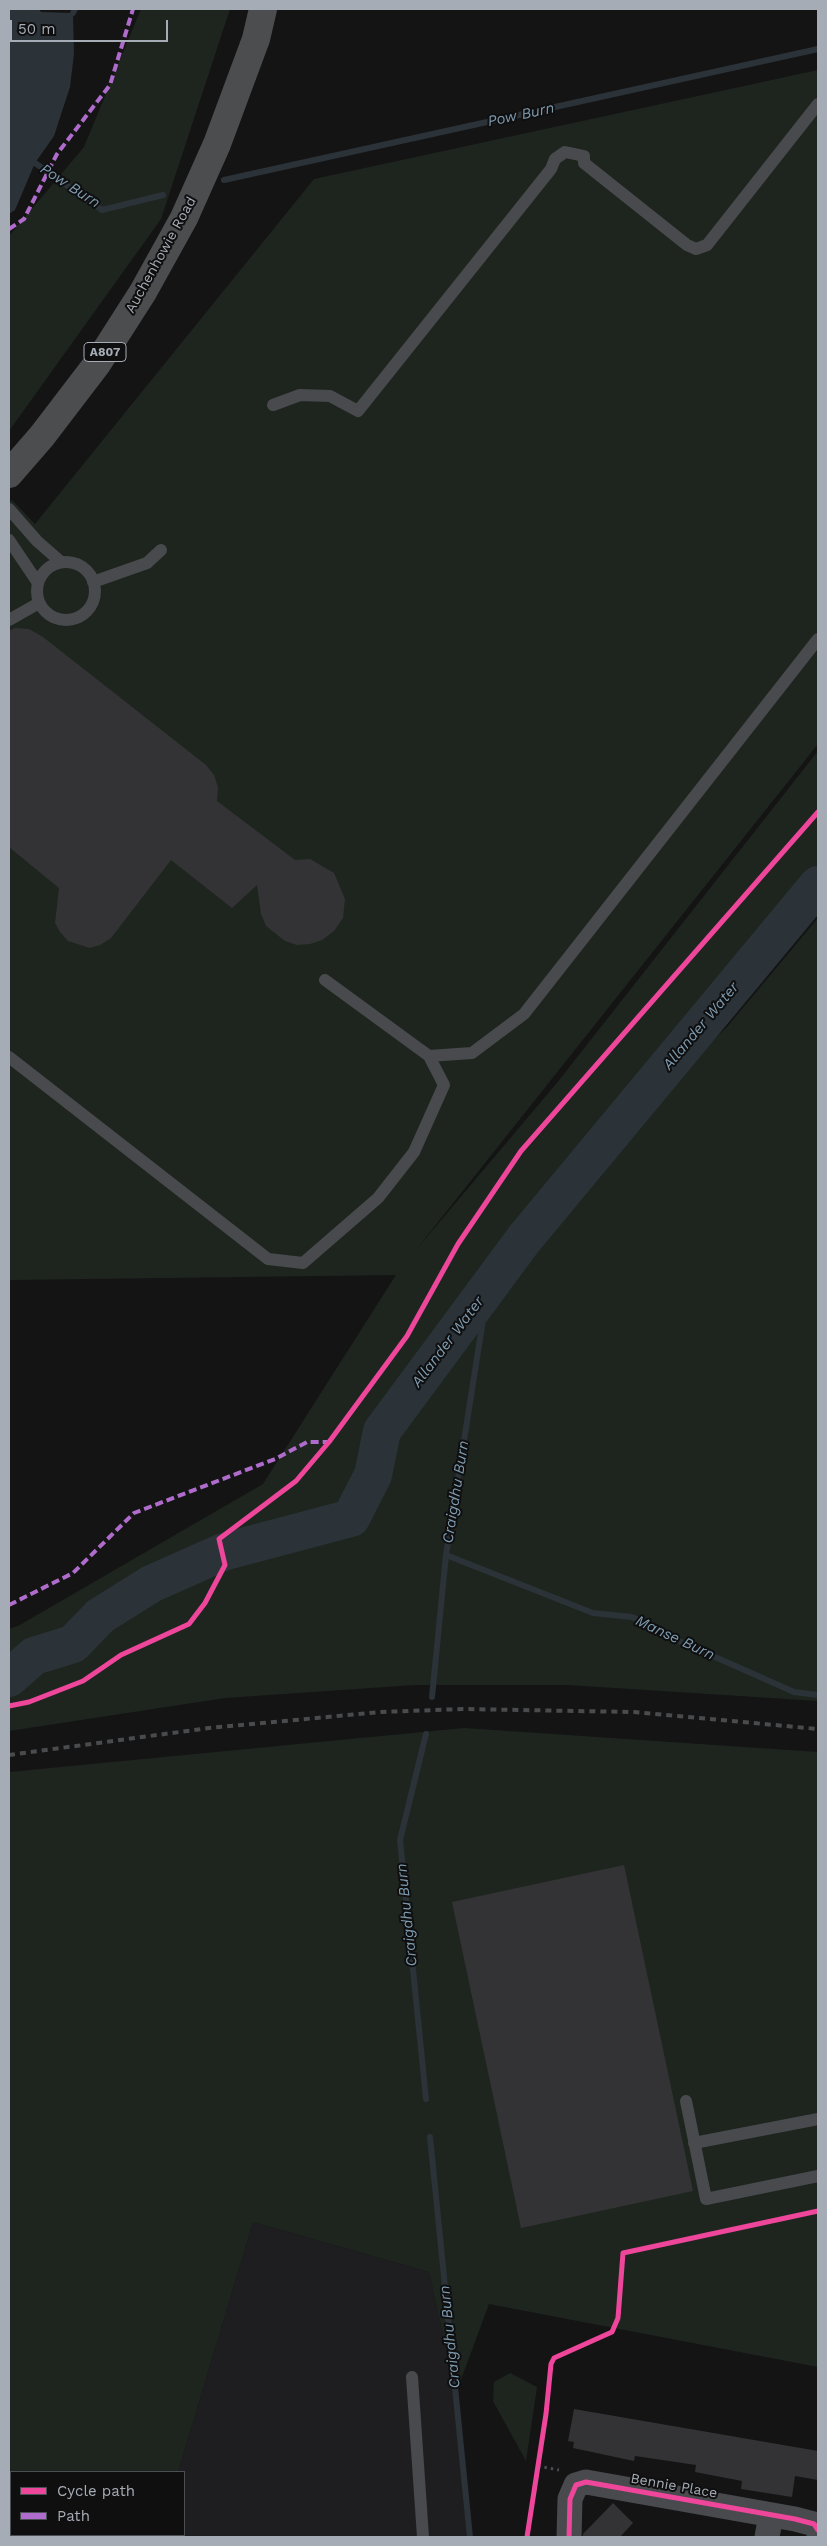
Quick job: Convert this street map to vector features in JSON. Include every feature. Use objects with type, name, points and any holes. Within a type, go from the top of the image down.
[{"type":"main road","name":"Auchenhowie Road","points":[[9,474],[42,436],[97,364],[144,292],[184,218],[217,144],[256,39],[263,9]]},
{"type":"street","name":"Bennie Place","points":[[570,2537],[570,2499],[576,2485],[586,2482],[769,2526],[817,2525]]},
{"type":"lane","points":[[273,405],[300,395],[330,396],[358,412],[551,169],[555,159],[565,152],[584,156],[584,163],[687,245],[696,249],[707,245],[818,104]]},
{"type":"lane","points":[[9,509],[37,541],[61,562]]},
{"type":"lane","points":[[9,540],[38,583],[39,603],[55,618],[69,620],[76,618],[88,610],[92,603],[94,582],[90,574],[77,564],[61,562],[46,569],[38,583]]},
{"type":"lane","points":[[94,582],[147,563],[161,550]]},
{"type":"lane","points":[[9,620],[39,603]]},
{"type":"lane","points":[[429,1056],[472,1053],[524,1014],[818,639]]},
{"type":"lane","points":[[9,1057],[268,1259],[304,1263],[378,1198],[414,1152],[444,1085],[429,1056],[325,980]]},
{"type":"lane","points":[[686,2101],[706,2199],[818,2176]]},
{"type":"lane","points":[[694,2143],[818,2119]]},
{"type":"lane","points":[[412,2376],[422,2537]]},
{"type":"path","points":[[536,2475],[539,2458]]},
{"type":"shaded area","points":[[9,9],[39,9],[41,12],[73,13],[74,54],[70,87],[54,136],[35,163],[15,210],[9,214]]},
{"type":"shaded area","points":[[141,9],[230,9],[161,219],[9,431],[9,236],[84,147]]},
{"type":"shaded area","points":[[818,70],[818,744],[415,1251],[556,1084],[818,751],[818,899],[619,1131],[727,1027],[818,918],[818,1701],[568,1685],[414,1685],[225,1698],[9,1731],[9,1629],[18,1626],[263,1484],[396,1275],[9,1280],[9,503],[12,500],[35,524],[314,179]]},
{"type":"shaded area","points":[[464,1728],[818,1752],[818,2367],[489,2304],[456,2393],[429,2272],[253,2222],[178,2471],[10,2471],[9,2489],[9,1772]]},
{"type":"shaded area","points":[[253,2222],[429,2272],[456,2393],[468,2537],[9,2537],[9,2489],[10,2536],[185,2536],[185,2471],[178,2471]]},
{"type":"shaded area","points":[[510,2373],[537,2387],[526,2461],[493,2401],[494,2382]]},
{"type":"building","points":[[15,628],[29,629],[43,637],[206,765],[214,775],[218,787],[217,801],[295,860],[310,859],[334,873],[345,899],[343,918],[334,931],[322,940],[310,944],[297,945],[285,941],[266,926],[261,914],[257,885],[232,908],[171,860],[111,938],[100,945],[90,948],[68,941],[55,923],[59,888],[9,847],[9,631]]},
{"type":"building","points":[[624,1865],[693,2191],[521,2228],[452,1902]]},
{"type":"building","points":[[574,2409],[818,2451],[818,2480],[795,2476],[792,2497],[741,2489],[742,2481],[695,2472],[696,2465],[635,2456],[634,2461],[573,2448],[574,2442],[568,2441]]},
{"type":"building","points":[[613,2503],[633,2523],[620,2537],[583,2537],[583,2534]]},
{"type":"waterway","points":[[73,13],[75,9]]},
{"type":"waterway","name":"Pow Burn","points":[[224,180],[818,49]]},
{"type":"waterway","name":"Pow Burn","points":[[35,163],[102,210],[163,195]]},
{"type":"waterway","name":"Allander Water","points":[[9,1678],[34,1656],[73,1644],[100,1616],[151,1584],[223,1552],[351,1518],[373,1475],[382,1431],[524,1239],[818,885]]},
{"type":"waterway","name":"Craigdhu Burn","points":[[432,1697],[446,1555],[488,1288]]},
{"type":"waterway","name":"Manse Burn","points":[[446,1555],[593,1613],[632,1617],[654,1626],[670,1637],[794,1692],[818,1695]]},
{"type":"waterway","name":"Craigdhu Burn","points":[[426,1734],[400,1840],[426,2099]]},
{"type":"waterway","name":"Craigdhu Burn","points":[[430,2137],[470,2537]]},
{"type":"railway","points":[[9,1755],[209,1728],[381,1712],[463,1709],[634,1712],[818,1729]]},
{"type":"marked path","points":[[9,229],[24,219],[57,154],[110,85],[133,9]]},
{"type":"marked path","points":[[9,1605],[73,1573],[134,1513],[275,1459],[307,1442],[329,1442]]},
{"type":"cycle path","points":[[9,1706],[29,1702],[83,1681],[121,1655],[189,1624],[205,1603],[225,1565],[219,1539],[296,1481],[329,1442],[407,1336],[458,1244],[521,1151],[818,812]]},
{"type":"cycle path","points":[[527,2537],[546,2414],[551,2364],[554,2358],[612,2332],[618,2318],[623,2253],[818,2211]]},
{"type":"cycle path","points":[[569,2537],[570,2499],[576,2485],[586,2482],[795,2519],[814,2524],[818,2530]]}]
